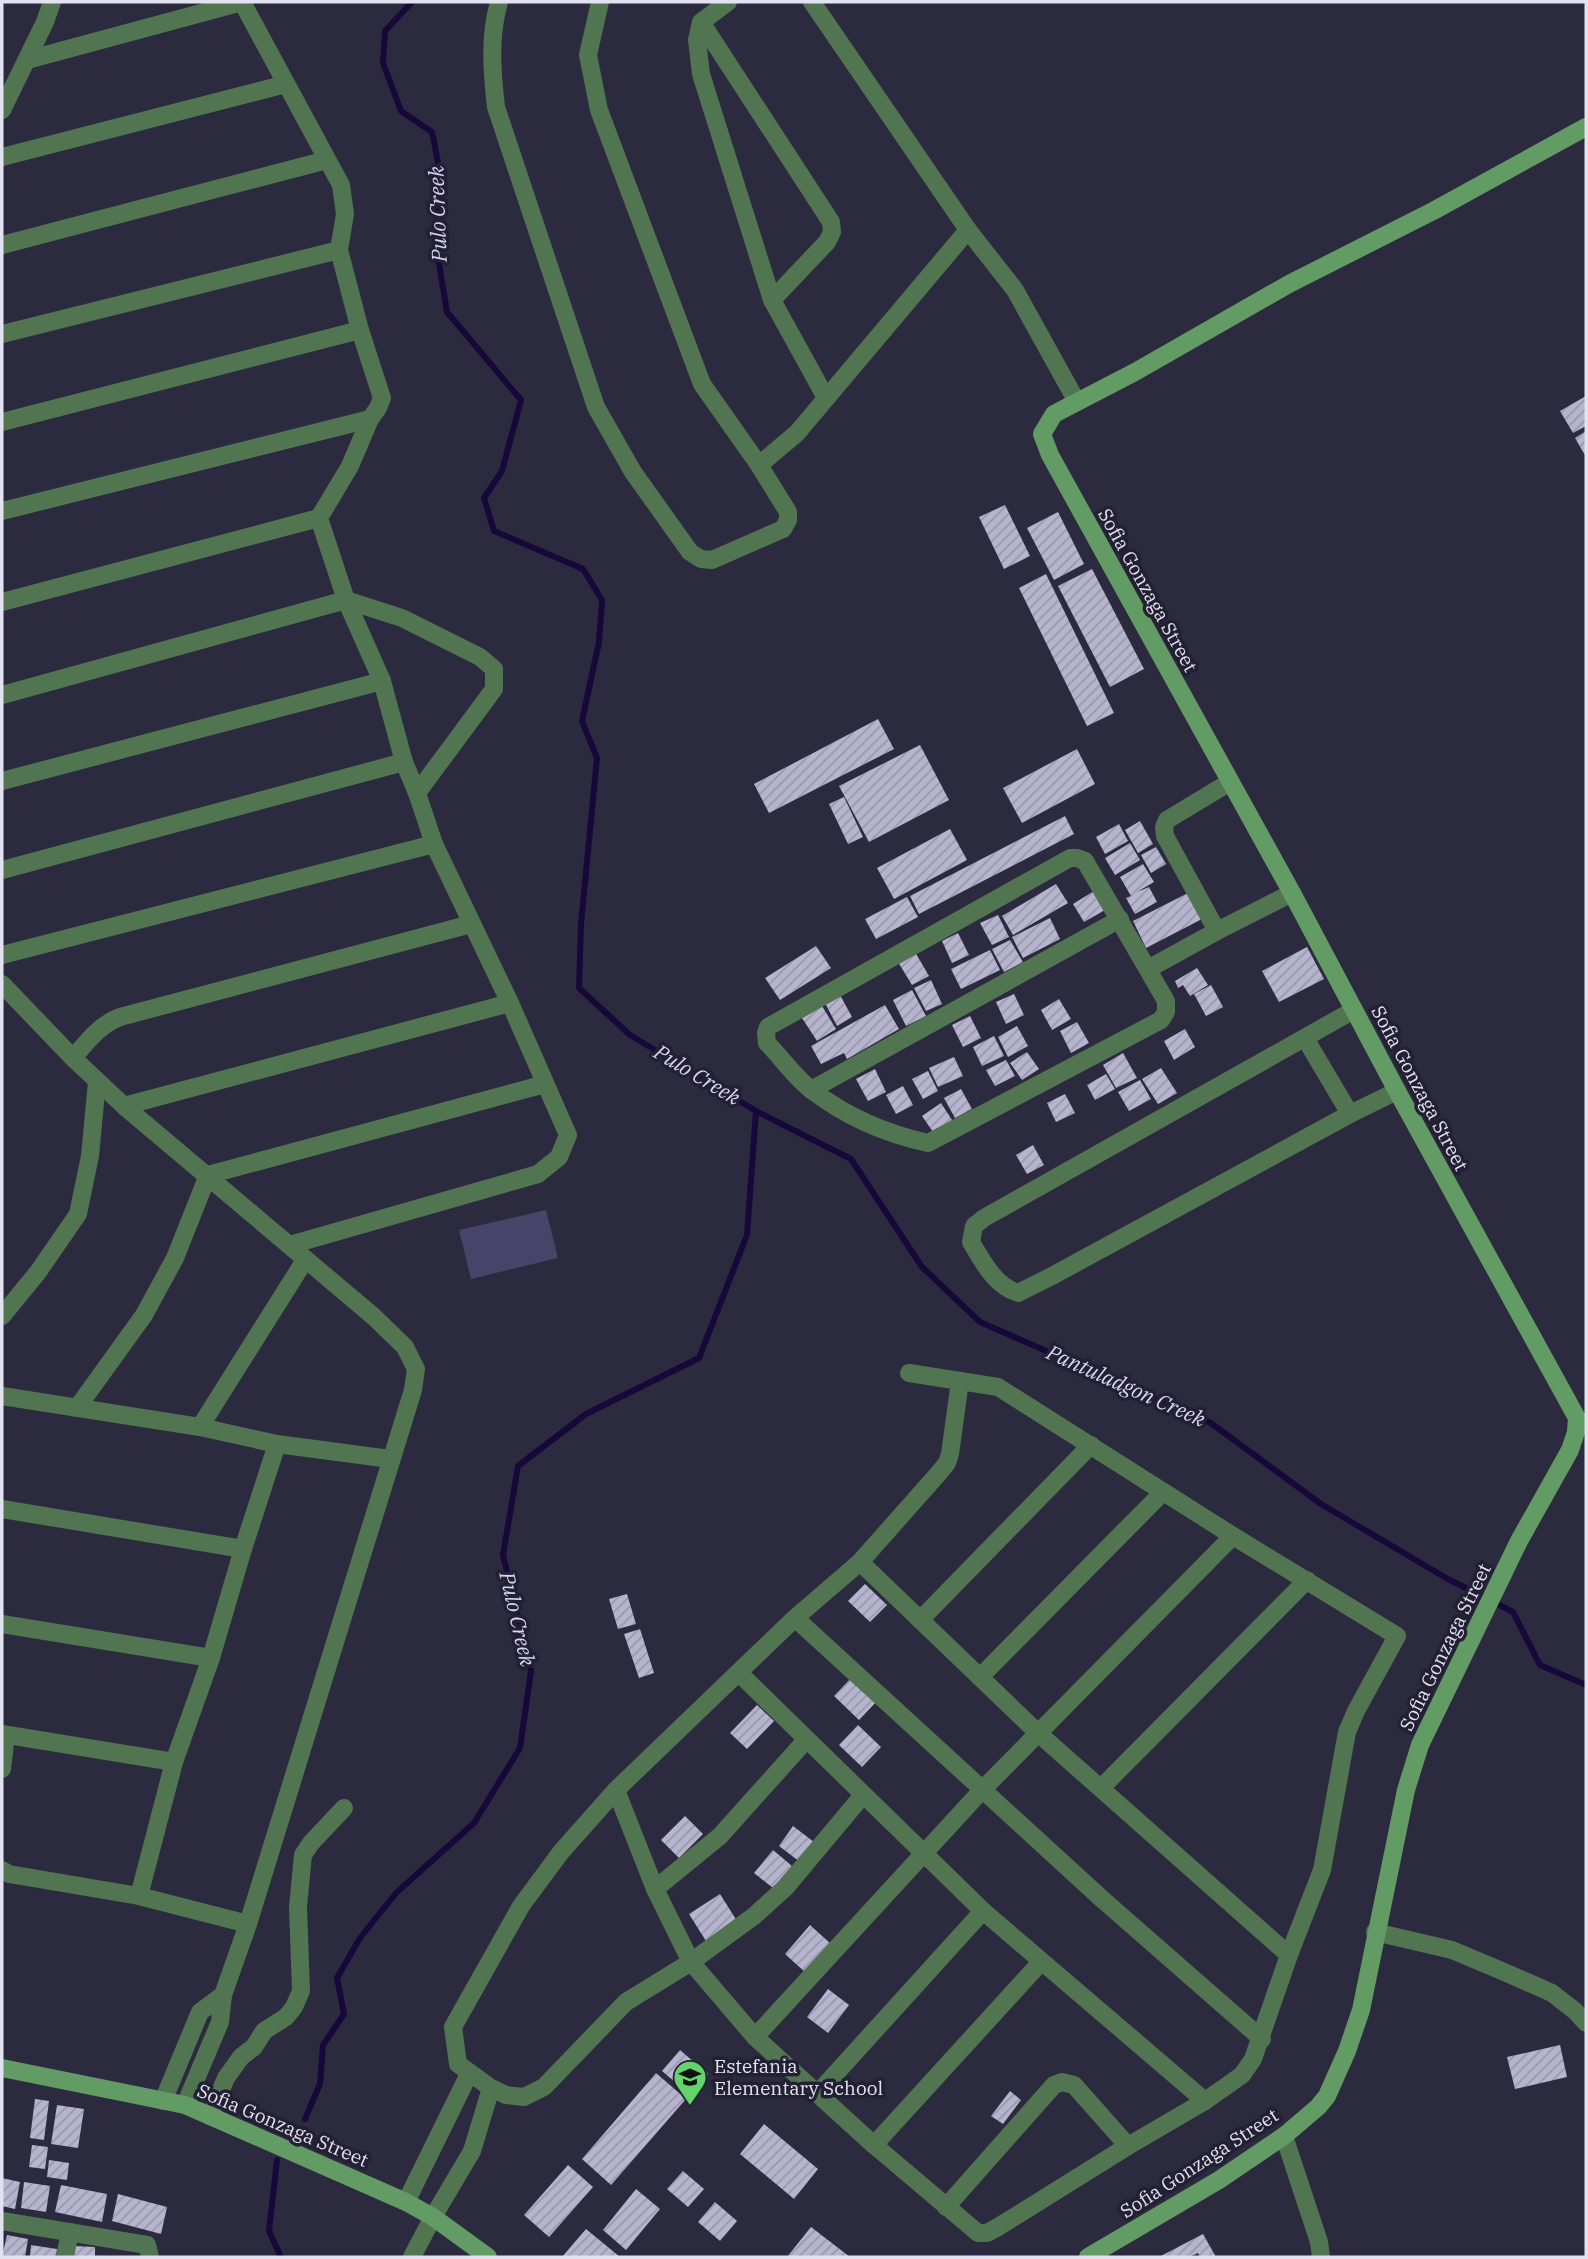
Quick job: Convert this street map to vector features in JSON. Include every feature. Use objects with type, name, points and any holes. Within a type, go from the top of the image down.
[{"type":"street","points":[[2,110],[52,2]]},
{"type":"street","points":[[2,602],[319,517],[350,466],[382,398],[360,330],[340,250],[345,214],[341,185],[242,2],[27,60]]},
{"type":"street","points":[[499,2],[495,15],[491,66],[496,107],[596,407],[633,472],[690,552],[701,559],[712,560],[783,529],[788,520],[788,512],[759,465],[702,384],[598,110],[588,55],[600,2]]},
{"type":"street","points":[[728,2],[701,23],[697,40],[701,74],[772,300],[826,398]]},
{"type":"street","points":[[812,2],[968,230],[1015,290],[1077,402]]},
{"type":"street","points":[[701,23],[831,222],[832,232],[827,242],[772,300]]},
{"type":"street","points":[[2,157],[286,84]]},
{"type":"street","name":"Sofia Gonzaga Street","points":[[1088,2257],[1219,2180],[1284,2136],[1327,2096],[1347,2052],[1361,2010],[1406,1790],[1420,1745],[1519,1541],[1570,1450],[1577,1418],[1050,454],[1042,434],[1054,414],[1586,127]]},
{"type":"street","points":[[2,245],[327,160]]},
{"type":"street","points":[[759,465],[797,433],[968,230]]},
{"type":"street","points":[[2,334],[340,250]]},
{"type":"street","points":[[2,422],[360,330]]},
{"type":"street","points":[[2,511],[370,419]]},
{"type":"street","points":[[290,1245],[538,1174],[559,1157],[568,1135],[510,1003],[433,844],[404,762],[382,681],[346,600],[319,517]]},
{"type":"street","points":[[2,695],[346,600],[402,618],[480,657],[494,669],[495,689],[417,793]]},
{"type":"street","points":[[2,781],[382,681]]},
{"type":"street","points":[[2,870],[404,762]]},
{"type":"street","points":[[1217,931],[1165,836],[1164,827],[1167,820],[1230,782]]},
{"type":"street","points":[[2,955],[433,844]]},
{"type":"street","points":[[1070,858],[1085,861],[1148,969],[1166,1001],[1166,1012],[1161,1020],[928,1143],[868,1124],[811,1090],[767,1043],[768,1027],[1070,858]]},
{"type":"street","points":[[1148,969],[1292,893]]},
{"type":"street","points":[[811,1090],[1120,919]]},
{"type":"street","points":[[73,1058],[98,1030],[120,1017],[471,924]]},
{"type":"street","points":[[2,984],[97,1082],[373,1317],[405,1347],[416,1369],[412,1390],[248,1924],[223,1995],[220,2022],[185,2105]]},
{"type":"street","points":[[124,1106],[510,1003]]},
{"type":"street","points":[[1354,1010],[984,1218],[974,1226],[971,1242],[984,1264],[1004,1288],[1018,1293],[1397,1091]]},
{"type":"street","points":[[1305,1038],[1350,1114]]},
{"type":"street","points":[[2,1315],[38,1272],[78,1214],[90,1156],[97,1082]]},
{"type":"street","points":[[208,1175],[545,1084]]},
{"type":"street","points":[[77,1408],[144,1315],[175,1258],[208,1175]]},
{"type":"street","points":[[200,1427],[305,1260]]},
{"type":"street","points":[[616,1790],[655,1889],[691,1962],[755,2037],[874,2145],[978,2233],[987,2233],[1205,2101],[1242,2075],[1254,2059],[1289,1955],[1322,1870],[1347,1732],[1397,1636],[998,1387],[909,1373]]},
{"type":"street","points":[[863,1795],[786,1887],[754,1916],[691,1962],[626,2002],[544,2087],[524,2097],[506,2095],[469,2074],[458,2064],[453,2027],[521,1906],[561,1852],[616,1790],[795,1618],[860,1562],[947,1463],[960,1381]]},
{"type":"street","points":[[2,1396],[200,1427],[277,1444],[390,1459]]},
{"type":"street","points":[[139,1896],[174,1762],[211,1658],[277,1444]]},
{"type":"street","points":[[920,1620],[1091,1446]]},
{"type":"street","points":[[980,1677],[1163,1492]]},
{"type":"street","points":[[2,1508],[243,1549]]},
{"type":"street","points":[[755,2037],[983,1789],[1233,1536]]},
{"type":"street","points":[[860,1562],[1038,1733],[1289,1955]]},
{"type":"street","points":[[1101,1788],[1307,1580]]},
{"type":"street","points":[[795,1618],[1102,1899],[1262,2039]]},
{"type":"street","points":[[2,1624],[211,1658]]},
{"type":"street","points":[[739,1673],[983,1911],[1205,2101]]},
{"type":"street","points":[[2,1769],[4,1734],[174,1762]]},
{"type":"street","points":[[655,1889],[720,1836],[806,1740]]},
{"type":"street","points":[[210,2116],[226,2078],[241,2057],[254,2046],[264,2031],[286,2017],[301,1991],[298,1907],[303,1855],[344,1808]]},
{"type":"street","points":[[2,1870],[9,1874],[139,1896],[248,1924]]},
{"type":"street","points":[[818,2093],[983,1911]]},
{"type":"street","points":[[1376,1932],[1452,1950],[1515,1976],[1552,1993],[1576,2011],[1586,2023]]},
{"type":"street","points":[[874,2145],[1041,1962]]},
{"type":"street","points":[[163,2101],[200,2012],[223,1995]]},
{"type":"street","name":"Sofia Gonzaga Street","points":[[2,2068],[185,2105],[406,2202],[433,2217],[488,2257]]},
{"type":"street","points":[[406,2202],[469,2074]]},
{"type":"street","points":[[946,2207],[1054,2085],[1062,2082],[1074,2085],[1128,2146]]},
{"type":"street","points":[[412,2257],[472,2151],[491,2088]]},
{"type":"street","points":[[1284,2136],[1319,2242],[1321,2257]]},
{"type":"street","points":[[2,2221],[146,2245],[149,2257]]},
{"type":"street","points":[[65,2257],[70,2232]]},
{"type":"shaded area","points":[[546,1210],[558,1258],[471,1279],[459,1230]]},
{"type":"building","points":[[1586,396],[1586,426],[1573,433],[1560,411]]},
{"type":"building","points":[[1586,431],[1586,457],[1575,438]]},
{"type":"building","points":[[1005,505],[1030,556],[1004,569],[979,517]]},
{"type":"building","points":[[1058,512],[1084,564],[1054,580],[1027,528]]},
{"type":"building","points":[[1092,569],[1144,669],[1110,687],[1058,586]]},
{"type":"building","points":[[1046,574],[1114,713],[1087,726],[1019,588]]},
{"type":"building","points":[[878,719],[894,749],[769,813],[754,784]]},
{"type":"building","points":[[920,745],[949,800],[869,842],[839,786]]},
{"type":"building","points":[[1077,749],[1095,784],[1022,823],[1003,788]]},
{"type":"building","points":[[844,797],[863,837],[848,844],[829,804]]},
{"type":"building","points":[[1065,816],[1074,834],[919,914],[910,896]]},
{"type":"building","points":[[1140,821],[1153,844],[1138,853],[1125,830]]},
{"type":"building","points":[[1119,824],[1128,841],[1105,854],[1096,837]]},
{"type":"building","points":[[950,829],[967,860],[894,899],[877,868]]},
{"type":"building","points":[[1130,843],[1140,860],[1115,875],[1105,858]]},
{"type":"building","points":[[1156,847],[1166,864],[1151,873],[1141,855]]},
{"type":"building","points":[[1143,864],[1154,882],[1137,892],[1149,887],[1157,902],[1135,914],[1126,898],[1131,896],[1120,877]]},
{"type":"building","points":[[1056,884],[1068,903],[1013,935],[1002,916]]},
{"type":"building","points":[[1094,891],[1105,910],[1084,922],[1073,904]]},
{"type":"building","points":[[1190,892],[1204,918],[1146,948],[1133,921]]},
{"type":"building","points":[[907,897],[918,917],[876,939],[865,919]]},
{"type":"building","points":[[998,915],[1009,937],[992,945],[980,923]]},
{"type":"building","points":[[1050,918],[1060,939],[1023,958],[1012,937]]},
{"type":"building","points":[[958,933],[969,955],[952,963],[942,941]]},
{"type":"building","points":[[1010,940],[1023,962],[1004,972],[992,949]]},
{"type":"building","points":[[816,946],[831,968],[780,1000],[765,978]]},
{"type":"building","points":[[1307,947],[1324,979],[1279,1002],[1262,971]]},
{"type":"building","points":[[990,950],[1000,970],[961,989],[951,969]]},
{"type":"building","points":[[915,952],[929,976],[912,985],[898,962]]},
{"type":"building","points":[[1197,968],[1208,985],[1190,996],[1183,985],[1178,988],[1175,981]]},
{"type":"building","points":[[931,980],[942,1004],[926,1011],[914,988]]},
{"type":"building","points":[[1211,985],[1223,1007],[1206,1016],[1194,994]]},
{"type":"building","points":[[912,990],[926,1016],[906,1026],[893,1000]]},
{"type":"building","points":[[1014,994],[1024,1015],[1006,1024],[996,1002]]},
{"type":"building","points":[[840,995],[852,1017],[837,1026],[825,1003]]},
{"type":"building","points":[[1059,999],[1071,1019],[1052,1030],[1041,1010]]},
{"type":"building","points":[[885,1005],[899,1029],[847,1059],[844,1053],[821,1064],[811,1046]]},
{"type":"building","points":[[822,1006],[836,1029],[817,1041],[802,1018]]},
{"type":"building","points":[[970,1016],[981,1038],[963,1047],[952,1025]]},
{"type":"building","points":[[1077,1022],[1089,1043],[1071,1053],[1060,1031]]},
{"type":"building","points":[[1017,1026],[1028,1046],[1008,1057],[998,1037]]},
{"type":"building","points":[[1185,1029],[1195,1047],[1174,1060],[1164,1041]]},
{"type":"building","points":[[994,1036],[1004,1056],[982,1066],[973,1047]]},
{"type":"building","points":[[1027,1052],[1039,1069],[1022,1080],[1010,1063]]},
{"type":"building","points":[[1123,1053],[1137,1078],[1116,1088],[1103,1065]]},
{"type":"building","points":[[954,1057],[963,1076],[938,1087],[929,1068]]},
{"type":"building","points":[[1006,1060],[1015,1076],[995,1086],[986,1070]]},
{"type":"building","points":[[1161,1068],[1177,1093],[1158,1104],[1142,1079]]},
{"type":"building","points":[[875,1069],[886,1092],[868,1101],[856,1079]]},
{"type":"building","points":[[928,1071],[938,1091],[923,1099],[912,1079]]},
{"type":"building","points":[[1106,1074],[1115,1089],[1095,1100],[1087,1085]]},
{"type":"building","points":[[1140,1080],[1151,1099],[1129,1111],[1118,1092]]},
{"type":"building","points":[[903,1086],[913,1105],[896,1114],[886,1095]]},
{"type":"building","points":[[961,1089],[972,1109],[955,1118],[944,1098]]},
{"type":"building","points":[[1065,1094],[1075,1113],[1056,1122],[1047,1103]]},
{"type":"building","points":[[941,1103],[952,1120],[933,1132],[922,1116]]},
{"type":"building","points":[[1033,1145],[1044,1165],[1027,1174],[1016,1155]]},
{"type":"building","points":[[865,1584],[887,1605],[870,1622],[848,1601]]},
{"type":"building","points":[[627,1594],[636,1624],[618,1629],[609,1599]]},
{"type":"building","points":[[640,1629],[654,1673],[639,1678],[624,1634]]},
{"type":"building","points":[[854,1675],[879,1699],[859,1720],[834,1696]]},
{"type":"building","points":[[757,1705],[774,1721],[747,1749],[730,1733]]},
{"type":"building","points":[[858,1725],[881,1747],[862,1767],[839,1745]]},
{"type":"building","points":[[685,1816],[703,1834],[679,1858],[661,1840]]},
{"type":"building","points":[[793,1826],[814,1842],[800,1862],[779,1846]]},
{"type":"building","points":[[773,1850],[792,1866],[773,1888],[754,1873]]},
{"type":"building","points":[[720,1894],[737,1921],[706,1941],[689,1914]]},
{"type":"building","points":[[810,1925],[831,1944],[806,1973],[785,1954]]},
{"type":"building","points":[[828,1989],[849,2005],[828,2033],[807,2017]]},
{"type":"building","points":[[1560,2045],[1567,2077],[1515,2089],[1507,2057]]},
{"type":"building","points":[[680,2050],[708,2074],[690,2095],[662,2071]]},
{"type":"building","points":[[656,2073],[686,2099],[611,2185],[582,2159]]},
{"type":"building","points":[[1010,2091],[1021,2100],[1003,2124],[991,2116]]},
{"type":"building","points":[[35,2099],[49,2101],[44,2140],[30,2138]]},
{"type":"building","points":[[57,2105],[84,2109],[78,2148],[51,2144]]},
{"type":"building","points":[[764,2124],[818,2169],[794,2199],[740,2154]]},
{"type":"building","points":[[32,2145],[48,2147],[45,2169],[29,2167]]},
{"type":"building","points":[[49,2160],[69,2163],[67,2180],[47,2177]]},
{"type":"building","points":[[568,2165],[593,2187],[549,2237],[524,2215]]},
{"type":"building","points":[[683,2171],[704,2189],[688,2207],[667,2189]]},
{"type":"building","points":[[2,2178],[20,2182],[15,2209],[2,2206]]},
{"type":"building","points":[[24,2182],[50,2186],[46,2212],[21,2208]]},
{"type":"building","points":[[61,2185],[107,2194],[102,2222],[55,2212]]},
{"type":"building","points":[[636,2189],[660,2209],[626,2250],[603,2230]]},
{"type":"building","points":[[118,2194],[167,2207],[161,2234],[112,2221]]},
{"type":"building","points":[[715,2202],[737,2221],[720,2241],[698,2222]]},
{"type":"building","points":[[811,2227],[850,2257],[787,2257]]},
{"type":"building","points":[[586,2229],[620,2257],[562,2257]]},
{"type":"building","points":[[1203,2234],[1216,2257],[1200,2257],[1198,2253],[1189,2257],[1159,2257]]},
{"type":"building","points":[[7,2235],[28,2239],[25,2257],[2,2257]]},
{"type":"building","points":[[31,2245],[57,2249],[56,2257],[30,2257]]},
{"type":"building","points":[[74,2246],[95,2247],[95,2257],[73,2257]]},
{"type":"waterway","name":"Pulo Creek","points":[[412,2],[385,31],[383,63],[401,111],[432,132],[439,167],[437,251],[447,312],[521,400],[502,471],[484,498],[494,531],[583,569],[602,600],[599,642],[582,721],[597,758],[581,924],[579,988],[630,1035],[756,1111],[851,1159],[922,1267],[980,1322],[1211,1423],[1321,1504],[1446,1578],[1513,1612],[1540,1665],[1586,1685]]},
{"type":"waterway","name":"Pulo Creek","points":[[305,2119],[320,2084],[323,2045],[344,2014],[337,1978],[360,1938],[396,1893],[474,1823],[520,1748],[531,1671],[503,1555],[518,1466],[586,1414],[699,1358],[747,1235],[756,1111]]},
{"type":"waterway","name":"Pulo Creek","points":[[277,2160],[269,2231],[281,2257]]},
{"type":"place","name":"Estefania Elementary School","points":[[690,2107]]},
{"type":"water label","name":"Pantuladgon Creek","points":[[1126,1386]]}]
